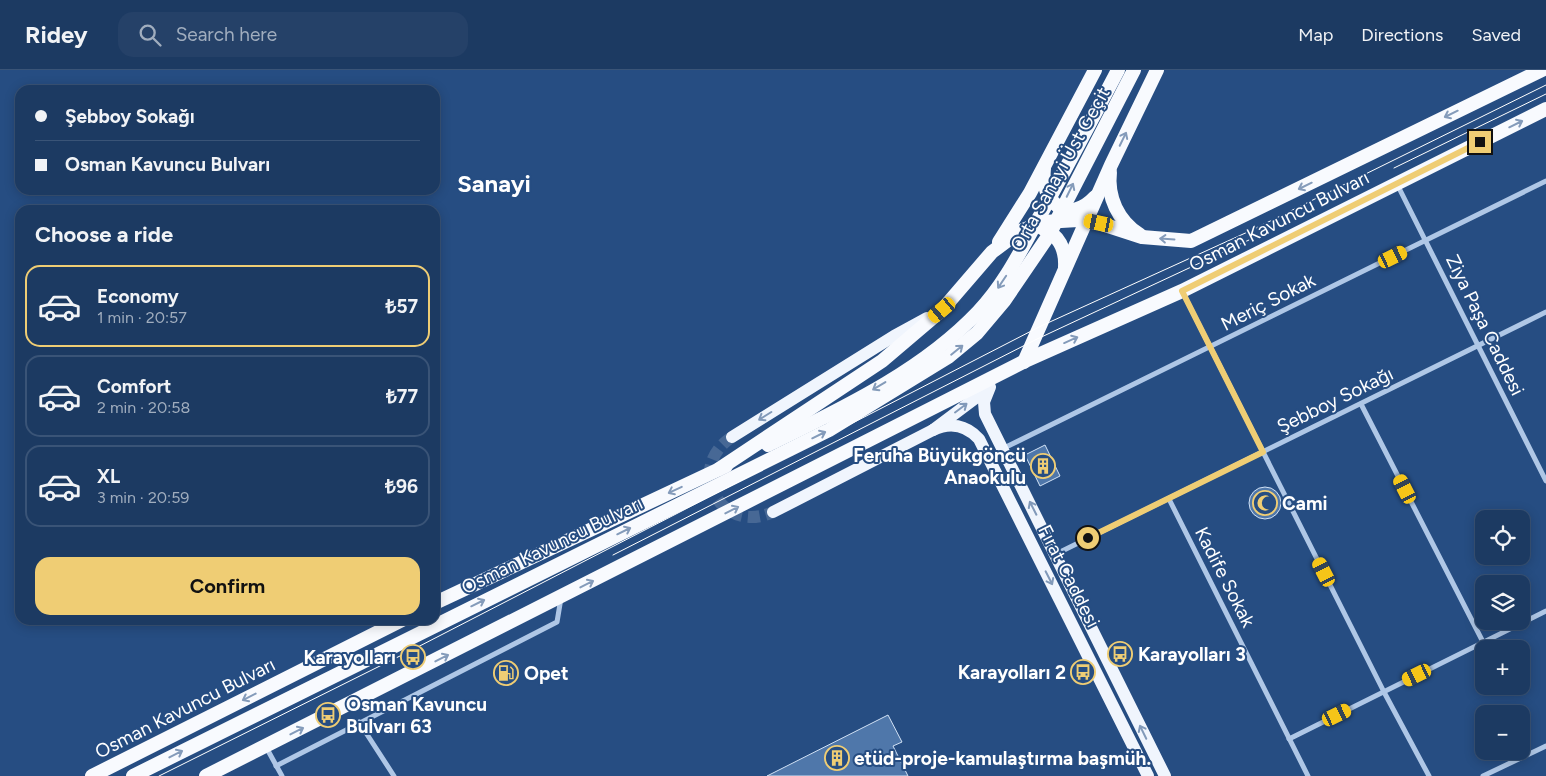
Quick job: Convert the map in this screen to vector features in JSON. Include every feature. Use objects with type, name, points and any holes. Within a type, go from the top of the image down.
[{"type":"highway","points":[[719,469],[882,361],[942,310],[992,252],[1030,193],[1095,70]]},
{"type":"highway","name":"Orta Sanayi Üst Geçit","points":[[772,450],[900,373],[940,346],[979,312],[998,289],[1019,256],[1118,70]]},
{"type":"highway","name":"Orta Sanayi Üst Geçit","points":[[772,450],[846,419],[948,356],[977,333],[1004,302],[1049,234],[1134,70]]},
{"type":"highway","points":[[990,387],[1027,360],[1111,165],[1157,70]]},
{"type":"highway","name":"Osman Kavuncu Bulvarı","points":[[1142,236],[1191,241],[1542,70]]},
{"type":"highway","name":"Osman Kavuncu Bulvarı","points":[[1027,360],[1182,291],[1546,109]]},
{"type":"highway","points":[[1045,165],[1043,180],[1046,190],[1054,204],[1067,211],[1079,209],[1088,204],[1099,192]]},
{"type":"highway","points":[[1111,165],[1109,184],[1114,203],[1128,226],[1142,236]]},
{"type":"highway","points":[[992,252],[1014,234],[1032,226],[1058,220],[1087,221],[1142,236]]},
{"type":"highway","points":[[1032,226],[1047,230],[1058,240],[1065,253],[1064,275]]},
{"type":"highway","points":[[206,776],[1027,360]]},
{"type":"highway","points":[[719,469],[772,450]]},
{"type":"highway","name":"Osman Kavuncu Bulvarı","points":[[440,619],[772,450]]},
{"type":"highway","name":"Osman Kavuncu Bulvarı","points":[[440,601],[719,469]]},
{"type":"highway","name":"Osman Kavuncu Bulvarı","points":[[92,776],[392,625]]},
{"type":"highway","name":"Osman Kavuncu Bulvarı","points":[[132,776],[428,625]]},
{"type":"main road","points":[[732,437],[894,336],[942,310]]},
{"type":"main road","points":[[773,512],[933,430],[990,387]]},
{"type":"main road","name":"Fırat Caddesi","points":[[990,387],[985,397],[984,408],[1165,776]]},
{"type":"main road","name":"Fırat Caddesi","points":[[933,430],[945,425],[958,426],[970,431],[979,439],[1148,776]]},
{"type":"street","name":"Meriç Sokak","points":[[1003,449],[1546,181]]},
{"type":"street","name":"Ziya Paşa Caddesi","points":[[1397,182],[1546,481]]},
{"type":"street","points":[[1182,291],[1384,692],[1429,776]]},
{"type":"street","name":"Şebboy Sokağı","points":[[1056,554],[1546,312]]},
{"type":"street","points":[[1361,404],[1482,640]]},
{"type":"street","name":"Kadife Sokak","points":[[1169,499],[1308,776]]},
{"type":"street","points":[[276,766],[557,622],[561,597]]},
{"type":"street","points":[[1487,640],[1546,611]]},
{"type":"street","points":[[1289,739],[1475,646]]},
{"type":"street","points":[[359,722],[394,776]]},
{"type":"street","points":[[265,746],[282,776]]},
{"type":"street","points":[[1483,776],[1546,746]]},
{"type":"building","name":"Feruha Büyükgöncü Anaokulu","points":[[1045,445],[1060,476],[1040,486],[1025,455]]},
{"type":"building","name":"Cami","points":[[1265,487],[1271,488],[1276,492],[1280,497],[1280,509],[1276,514],[1271,518],[1265,519],[1259,518],[1254,514],[1250,509],[1249,503],[1250,497],[1254,492],[1259,488]]},
{"type":"building","name":"etüd-proje-kamulaştırma başmüh.","points":[[888,715],[902,742],[893,746],[908,776],[767,776]]},
{"type":"tunnel","points":[[732,437],[718,450],[711,465],[710,481],[715,495],[725,507],[738,515],[754,517],[773,512]]},
{"type":"tram line","points":[[159,776],[410,651],[1041,326],[1252,230],[1546,85]]},
{"type":"tram line","points":[[1394,168],[1546,94]]},
{"type":"tram line","points":[[613,555],[1035,340],[1249,240]]},
{"type":"place","name":"Feruha Büyükgöncü Anaokulu","points":[[1043,466]]},
{"type":"place","name":"Cami","points":[[1265,503]]},
{"type":"place","name":"Karayolları 3","points":[[1120,654]]},
{"type":"place","name":"Karayolları","points":[[413,657]]},
{"type":"place","name":"Karayolları 2","points":[[1083,672]]},
{"type":"place","name":"Opet","points":[[506,673]]},
{"type":"place","name":"Osman Kavuncu Bulvarı 63","points":[[328,715]]},
{"type":"place","name":"etüd-proje-kamulaştırma başmüh.","points":[[837,758]]},
{"type":"district","name":"Sanayi","points":[[494,183]]},
{"type":"route","points":[[1088,538],[1263,452],[1182,291],[1480,142]]}]
